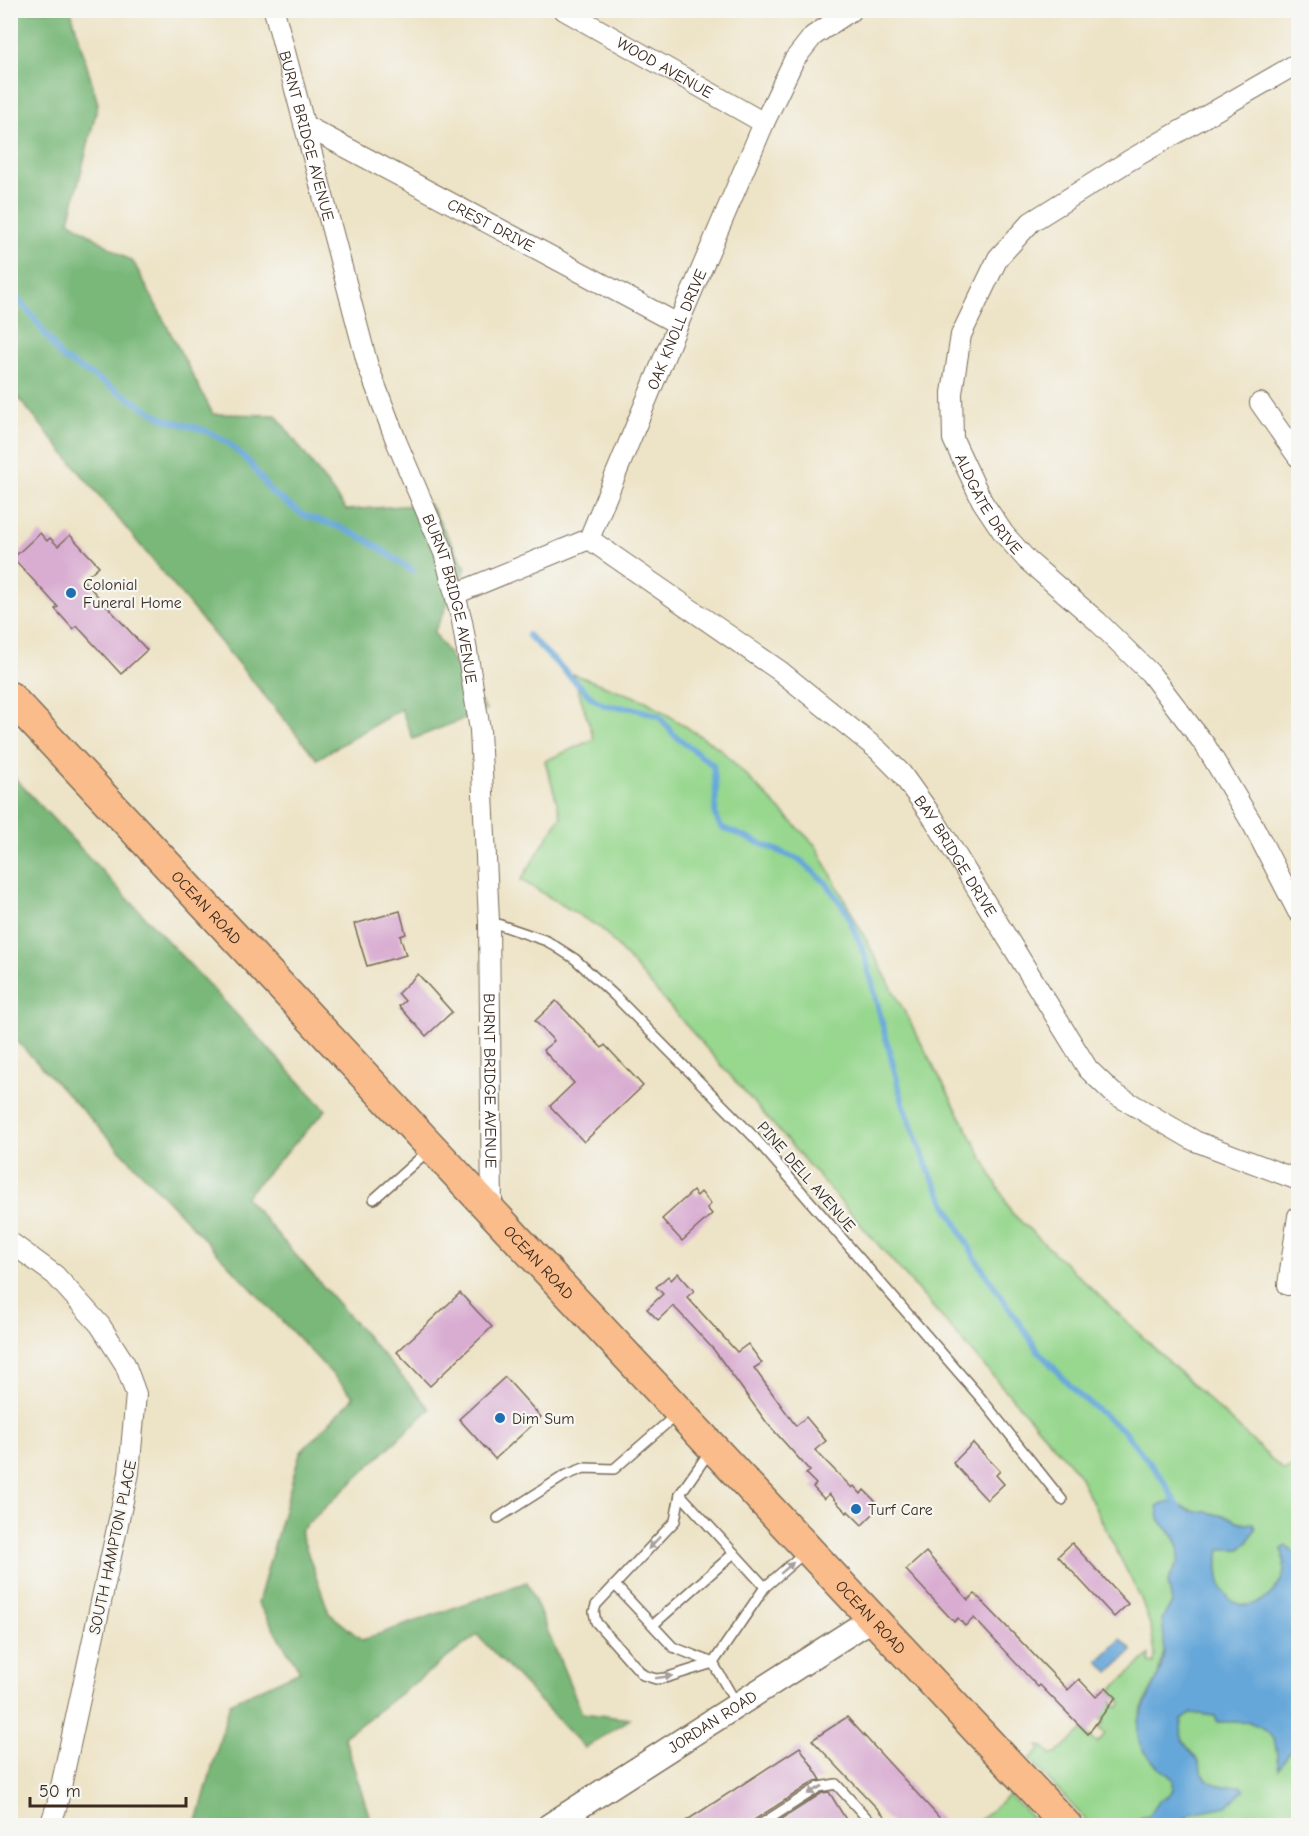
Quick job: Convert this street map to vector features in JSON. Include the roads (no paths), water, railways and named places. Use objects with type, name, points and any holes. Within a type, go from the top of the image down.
[{"type":"main road","name":"OCEAN ROAD","points":[[10,697],[1067,1826]]},
{"type":"street","name":"BURNT BRIDGE AVENUE","points":[[274,10],[368,366],[397,443],[444,553],[462,621],[480,730],[489,921],[492,1211]]},
{"type":"street","name":"WOOD AVENUE","points":[[564,10],[764,123]]},
{"type":"street","name":"OAK KNOLL DRIVE","points":[[589,538],[764,123],[794,60],[813,36],[852,10]]},
{"type":"street","name":"ALDGATE DRIVE","points":[[1299,63],[1130,160],[1031,222],[998,258],[961,335],[952,393],[953,439],[982,501],[998,525],[1027,560],[1097,621],[1150,674],[1205,745],[1253,825],[1299,912]]},
{"type":"street","name":"CREST DRIVE","points":[[304,125],[678,324]]},
{"type":"street","points":[[1260,403],[1299,457]]},
{"type":"street","points":[[455,594],[589,538]]},
{"type":"street","name":"BAY BRIDGE DRIVE","points":[[589,538],[780,671],[879,750],[902,773],[934,819],[1088,1069],[1113,1093],[1194,1142],[1299,1180]]},
{"type":"street","points":[[1288,1285],[1299,1215]]},
{"type":"street","name":"SOUTH HAMPTON PLACE","points":[[10,1242],[56,1275],[100,1325],[125,1364],[136,1394],[129,1473],[57,1805],[50,1826]]},
{"type":"street","name":"JORDAN ROAD","points":[[549,1826],[873,1618]]},
{"type":"lane","name":"PINE DELL AVENUE","points":[[489,921],[547,941],[575,959],[615,996],[753,1137],[980,1397],[1062,1500]]},
{"type":"lane","points":[[374,1199],[432,1147]]},
{"type":"lane","points":[[498,1518],[564,1476],[584,1468],[614,1469],[680,1411]]},
{"type":"lane","points":[[713,1447],[680,1494],[675,1521],[596,1605],[594,1612],[596,1622],[643,1675],[656,1679],[665,1678],[713,1663],[765,1587],[809,1549]]},
{"type":"lane","points":[[680,1494],[765,1587]]},
{"type":"lane","points":[[653,1625],[734,1553]]},
{"type":"lane","points":[[615,1585],[673,1647],[713,1663],[738,1706]]},
{"type":"lane","points":[[758,1826],[819,1786],[836,1784],[874,1826]]},
{"type":"water","points":[[1169,1501],[1191,1511],[1207,1512],[1245,1524],[1253,1523],[1255,1528],[1249,1541],[1240,1549],[1221,1549],[1218,1557],[1218,1571],[1222,1587],[1229,1598],[1238,1604],[1249,1605],[1260,1602],[1278,1585],[1284,1572],[1282,1549],[1286,1546],[1298,1555],[1298,1738],[1279,1769],[1274,1741],[1263,1728],[1242,1722],[1218,1722],[1215,1716],[1192,1713],[1182,1720],[1181,1732],[1185,1744],[1203,1774],[1215,1784],[1241,1786],[1245,1789],[1227,1806],[1191,1813],[1178,1825],[1133,1825],[1138,1819],[1149,1815],[1158,1802],[1170,1794],[1173,1789],[1173,1779],[1143,1750],[1138,1732],[1141,1714],[1162,1664],[1164,1642],[1162,1619],[1172,1603],[1168,1581],[1178,1562],[1179,1548],[1175,1538],[1159,1519],[1157,1507]]},
{"type":"water","points":[[1121,1639],[1132,1651],[1109,1673],[1098,1661]]},
{"type":"waterway","points":[[10,289],[35,319],[61,357],[164,419],[204,430],[227,442],[249,462],[271,492],[303,515],[339,527],[367,540],[413,571]]},
{"type":"waterway","points":[[528,635],[592,698],[606,706],[632,708],[659,716],[674,735],[713,765],[716,789],[715,815],[721,827],[800,860],[827,884],[847,912],[864,953],[903,1103],[930,1174],[975,1258],[1039,1352],[1079,1395],[1125,1432],[1161,1477],[1181,1511]]},
{"type":"place","name":"Colonial Funeral Home","points":[[71,593]]},
{"type":"place","name":"Dim Sum","points":[[500,1418]]},
{"type":"place","name":"Turf Care","points":[[856,1509]]}]
